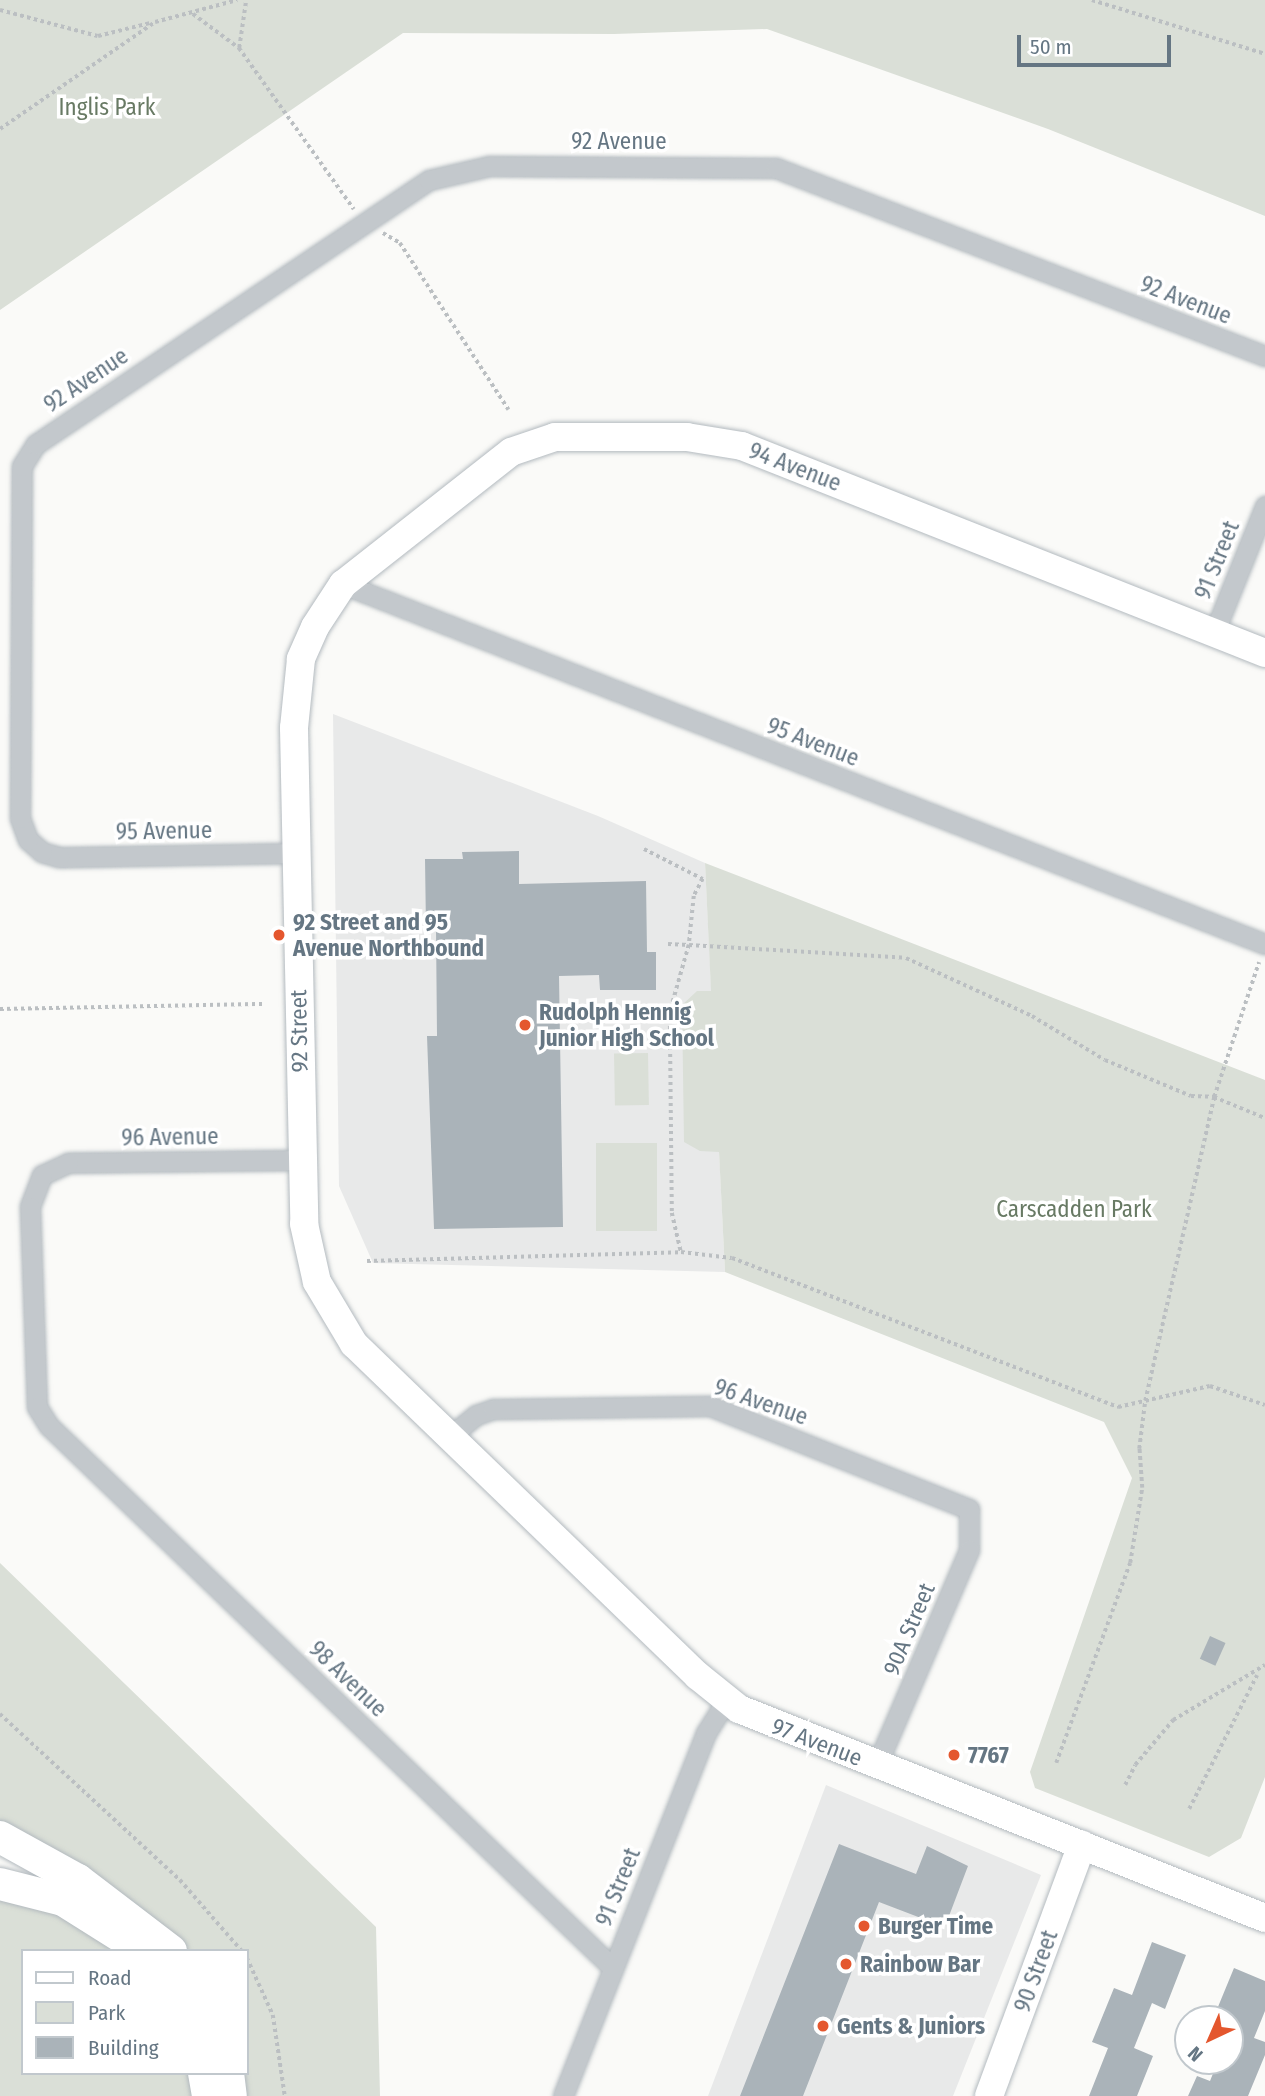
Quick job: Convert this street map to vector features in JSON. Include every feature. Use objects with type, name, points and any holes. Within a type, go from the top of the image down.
[{"type":"main road","points":[[0,1837],[78,1880],[168,1949]]},
{"type":"main road","points":[[0,1884],[63,1900],[113,1928],[138,1949]]},
{"type":"main road","points":[[204,2075],[208,2096]]},
{"type":"main road","points":[[228,2075],[231,2096]]},
{"type":"street","name":"92 Avenue","points":[[34,847],[20,818],[20,481],[26,456],[36,444],[429,180],[468,167],[776,168],[1265,356]]},
{"type":"street","name":"94 Avenue","points":[[343,584],[522,446],[555,438],[687,437],[772,456],[1265,653]]},
{"type":"street","name":"91 Street","points":[[1214,633],[1265,506]]},
{"type":"street","name":"95 Avenue","points":[[343,584],[1265,944]]},
{"type":"street","name":"92 Street","points":[[343,584],[315,626],[298,676],[296,853],[301,1160],[306,1242],[326,1300],[354,1344],[449,1437]]},
{"type":"street","name":"95 Avenue","points":[[34,847],[59,857],[296,853]]},
{"type":"street","name":"96 Avenue","points":[[49,1426],[37,1407],[34,1387],[30,1206],[43,1175],[68,1163],[301,1160]]},
{"type":"street","name":"96 Avenue","points":[[449,1437],[476,1415],[493,1409],[710,1406],[969,1508]]},
{"type":"street","name":"98 Avenue","points":[[49,1426],[612,1967]]},
{"type":"street","name":"97 Avenue","points":[[449,1437],[727,1700],[753,1717],[1265,1918]]},
{"type":"street","name":"90A Street","points":[[877,1765],[969,1550],[969,1508]]},
{"type":"street","name":"91 Street","points":[[564,2096],[612,1967],[706,1733],[727,1700]]},
{"type":"street","name":"90 Street","points":[[989,2096],[1082,1845]]},
{"type":"path","points":[[0,10],[98,36],[237,0]]},
{"type":"path","points":[[239,48],[246,0]]},
{"type":"path","points":[[1092,0],[1265,54]]},
{"type":"path","points":[[192,13],[239,48],[364,222],[400,243],[509,410]]},
{"type":"path","points":[[0,129],[155,22]]},
{"type":"path","points":[[644,849],[703,879],[694,895],[689,945],[670,1012],[672,1213],[681,1252]]},
{"type":"path","points":[[668,944],[906,958],[1032,1016],[1105,1060],[1191,1096],[1213,1097],[1265,1118]]},
{"type":"path","points":[[1056,1763],[1130,1563],[1142,1488],[1139,1449],[1145,1401],[1213,1097],[1265,944]]},
{"type":"path","points":[[0,1009],[265,1004]]},
{"type":"path","points":[[367,1261],[681,1252],[732,1258],[1110,1405],[1145,1401],[1210,1386],[1265,1405]]},
{"type":"path","points":[[1189,1810],[1258,1673],[1265,1665]]},
{"type":"path","points":[[1125,1785],[1135,1765],[1173,1720],[1258,1673]]},
{"type":"path","points":[[0,1714],[180,1880],[240,1949]]},
{"type":"path","points":[[248,1960],[273,2015],[285,2096]]},
{"type":"shaded area","name":"Rudolph Hennig Junior High School","points":[[333,714],[598,816],[705,863],[725,1272],[373,1263],[339,1186]]},
{"type":"shaded area","points":[[826,1785],[1041,1875],[953,2096],[708,2096]]},
{"type":"green space","name":"Inglis Park","points":[[0,0],[1265,0],[1265,216],[1048,129],[767,29],[614,34],[403,33],[0,310]]},
{"type":"green space","name":"Carscadden Park","points":[[705,863],[1265,1080],[1265,1777],[1241,1838],[1209,1857],[1035,1788],[1030,1772],[1132,1478],[1104,1422],[725,1272],[719,1152],[700,1151],[684,1142],[682,1005],[697,991],[711,991]]},
{"type":"green space","points":[[648,1053],[649,1105],[615,1106],[614,1054]]},
{"type":"green space","points":[[596,1143],[657,1143],[657,1231],[596,1231]]},
{"type":"green space","points":[[0,1563],[376,1927],[380,2096],[244,2096],[244,2075],[248,2075],[248,1949],[174,1949],[0,1824]]},
{"type":"green space","points":[[0,1892],[80,1920],[120,1949],[21,1949],[21,2075],[195,2075],[197,2096],[0,2096]]},
{"type":"building","name":"Rudolph Hennig Junior High School","points":[[519,851],[519,884],[646,881],[647,952],[656,952],[656,990],[600,990],[599,975],[559,976],[563,1227],[434,1229],[427,1036],[437,1036],[436,929],[426,929],[425,859],[463,859],[462,852]]},
{"type":"building","points":[[1210,1636],[1226,1643],[1215,1666],[1200,1659]]},
{"type":"building","points":[[839,1844],[916,1874],[927,1846],[968,1866],[949,1916],[934,1923],[879,1902],[803,2096],[740,2096]]},
{"type":"building","points":[[1152,1942],[1186,1955],[1165,2009],[1152,2003],[1134,2048],[1153,2056],[1137,2096],[1089,2096],[1108,2048],[1092,2042],[1114,1988],[1132,1995]]},
{"type":"building","points":[[1234,1968],[1265,1981],[1265,2011],[1254,2038],[1265,2042],[1265,2055],[1248,2096],[1188,2096],[1197,2076],[1210,2081],[1212,2075],[1244,2075],[1244,2005],[1219,2005]]},
{"type":"place","name":"92 Street and 95 Avenue Northbound","points":[[279,935]]},
{"type":"place","name":"Rudolph Hennig Junior High School","points":[[525,1025]]},
{"type":"place","name":"7767","points":[[954,1755]]},
{"type":"place","name":"Burger Time","points":[[864,1926]]},
{"type":"place","name":"Rainbow Bar","points":[[846,1964]]},
{"type":"place","name":"Gents & Juniors","points":[[823,2026]]}]
